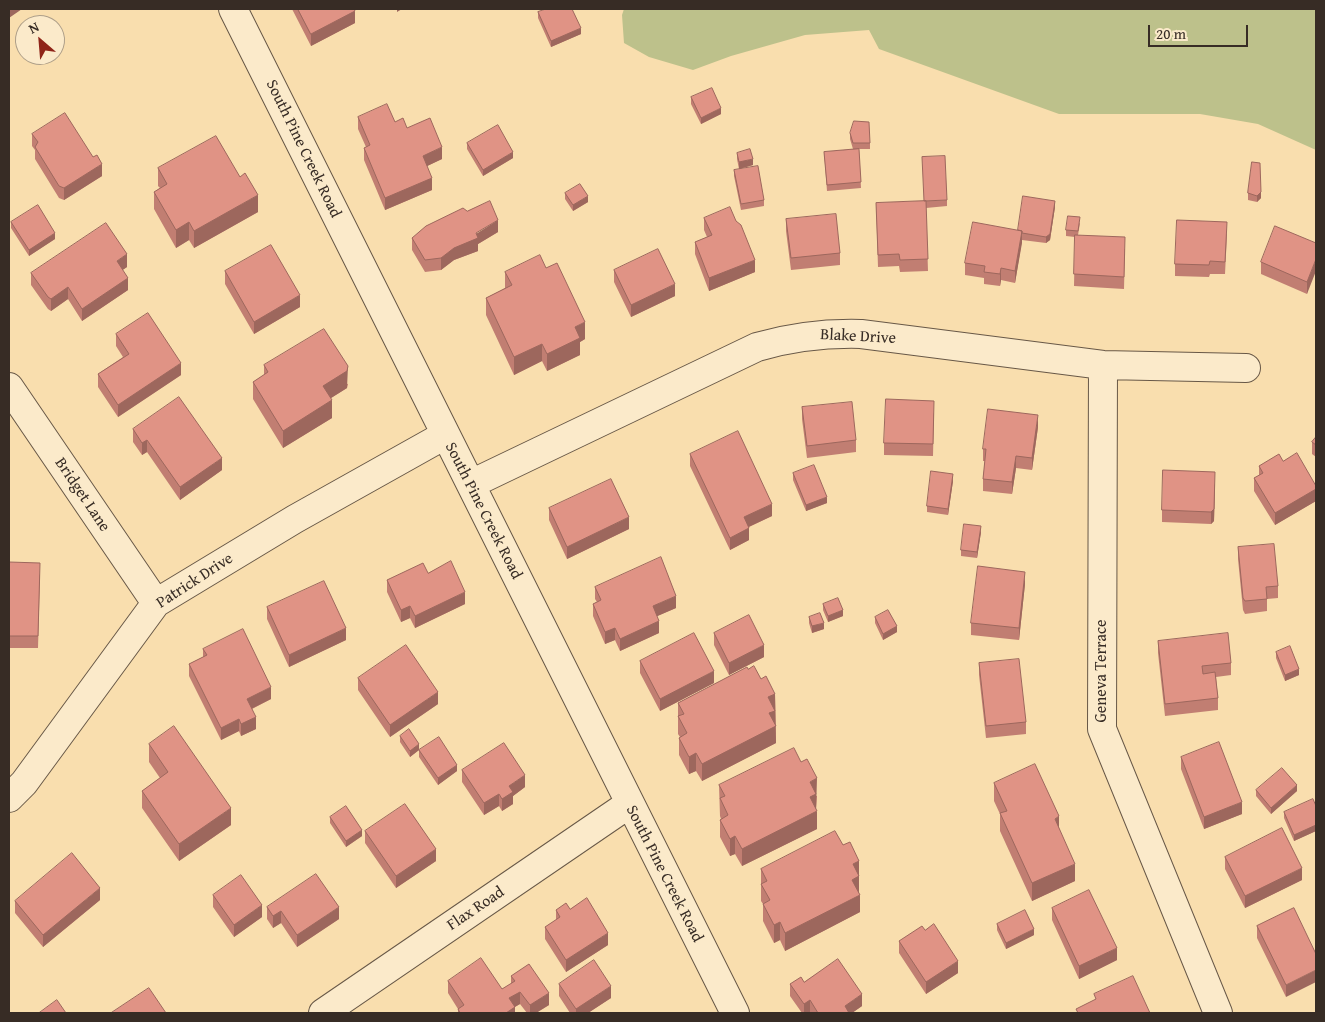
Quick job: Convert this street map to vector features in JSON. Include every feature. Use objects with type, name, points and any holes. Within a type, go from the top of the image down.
[{"type":"street","name":"South Pine Creek Road","points":[[233,9],[735,1013]]},
{"type":"street","name":"Blake Drive","points":[[471,484],[757,347],[791,337],[829,333],[861,334],[1103,366],[1246,368]]},
{"type":"street","name":"Geneva Terrace","points":[[1103,366],[1102,728],[1218,1013]]},
{"type":"street","name":"Bridget Lane","points":[[9,387],[156,603]]},
{"type":"street","name":"Patrick Drive","points":[[9,798],[24,782],[156,603],[295,519],[445,435]]},
{"type":"street","name":"Flax Road","points":[[323,1013],[629,804]]},
{"type":"green space","points":[[624,9],[1316,9],[1316,150],[1258,124],[1200,114],[1059,114],[879,49],[869,30],[805,35],[731,56],[693,70],[649,57],[624,43],[622,15]]},
{"type":"building","points":[[298,9],[354,9],[355,11],[311,34]]},
{"type":"building","points":[[546,9],[572,9],[581,28],[551,41],[538,12]]},
{"type":"building","points":[[712,88],[721,108],[701,118],[691,97]]},
{"type":"building","points":[[387,104],[395,122],[403,118],[407,128],[430,118],[442,147],[423,156],[432,178],[385,198],[364,148],[370,145],[358,117]]},
{"type":"building","points":[[65,113],[93,157],[97,155],[102,164],[64,188],[59,186],[35,147],[38,142],[32,134]]},
{"type":"building","points":[[854,121],[869,122],[870,143],[853,143],[850,133]]},
{"type":"building","points":[[498,125],[513,152],[483,170],[467,143]]},
{"type":"building","points":[[216,136],[240,177],[245,173],[258,195],[194,231],[189,222],[176,230],[154,192],[167,184],[158,168]]},
{"type":"building","points":[[750,149],[753,159],[739,162],[737,153]]},
{"type":"building","points":[[859,149],[861,182],[827,185],[824,152]]},
{"type":"building","points":[[945,156],[947,200],[924,201],[922,157]]},
{"type":"building","points":[[1252,162],[1260,163],[1261,192],[1257,196],[1248,193]]},
{"type":"building","points":[[758,166],[764,200],[741,204],[734,170]]},
{"type":"building","points":[[580,184],[588,196],[573,205],[565,193]]},
{"type":"building","points":[[1023,196],[1055,201],[1050,234],[1046,237],[1022,233],[1022,231],[1018,230]]},
{"type":"building","points":[[490,201],[498,220],[476,233],[478,238],[454,248],[441,258],[425,260],[412,238],[426,226],[463,208],[467,211]]},
{"type":"building","points":[[926,201],[928,259],[900,260],[899,254],[878,255],[876,203]]},
{"type":"building","points":[[38,205],[55,233],[29,250],[11,222]]},
{"type":"building","points":[[730,207],[736,221],[741,225],[755,260],[709,278],[695,242],[712,235],[704,218]]},
{"type":"building","points":[[836,214],[840,253],[791,258],[786,219]]},
{"type":"building","points":[[1068,216],[1080,217],[1078,231],[1066,230]]},
{"type":"building","points":[[1177,220],[1227,222],[1225,262],[1210,261],[1209,265],[1175,264]]},
{"type":"building","points":[[973,222],[1022,231],[1015,271],[1001,268],[1000,274],[984,272],[985,266],[965,263]]},
{"type":"building","points":[[106,223],[127,254],[117,261],[128,278],[82,309],[68,287],[51,299],[48,297],[31,273]]},
{"type":"building","points":[[1275,226],[1316,243],[1316,259],[1307,282],[1261,262]]},
{"type":"building","points":[[1075,235],[1125,237],[1124,277],[1074,274]]},
{"type":"building","points":[[271,245],[300,295],[254,322],[225,271]]},
{"type":"building","points":[[658,249],[675,284],[631,305],[614,270]]},
{"type":"building","points":[[540,255],[546,268],[557,263],[585,322],[575,327],[580,338],[547,354],[542,344],[514,357],[486,298],[512,285],[505,272]]},
{"type":"building","points":[[148,313],[181,363],[118,405],[98,374],[129,354],[116,334]]},
{"type":"building","points":[[324,329],[348,366],[347,371],[323,386],[332,400],[283,431],[253,382],[268,372],[264,365]]},
{"type":"building","points":[[179,397],[222,458],[180,487],[147,440],[142,443],[133,429]]},
{"type":"building","points":[[886,399],[934,401],[933,444],[884,443]]},
{"type":"building","points":[[852,402],[856,440],[807,446],[802,407]]},
{"type":"building","points":[[988,409],[1038,415],[1032,458],[1016,456],[1012,482],[983,479],[986,449],[983,449]]},
{"type":"building","points":[[738,431],[772,504],[744,517],[749,528],[730,538],[690,454]]},
{"type":"building","points":[[1316,437],[1316,445],[1312,442]]},
{"type":"building","points":[[1297,453],[1316,489],[1275,513],[1254,478],[1263,473],[1259,466],[1279,454],[1283,461]]},
{"type":"building","points":[[814,465],[827,497],[806,505],[793,473]]},
{"type":"building","points":[[1163,470],[1215,472],[1214,509],[1211,512],[1162,510]]},
{"type":"building","points":[[931,471],[953,474],[948,509],[927,506]]},
{"type":"building","points":[[611,479],[629,517],[567,547],[549,508]]},
{"type":"building","points":[[964,524],[981,526],[977,552],[961,550]]},
{"type":"building","points":[[1274,544],[1278,586],[1266,587],[1267,599],[1245,601],[1243,598],[1238,547]]},
{"type":"building","points":[[661,557],[676,596],[653,606],[659,621],[620,639],[615,628],[605,632],[593,604],[601,600],[595,587]]},
{"type":"building","points":[[451,561],[465,592],[415,616],[410,606],[401,610],[387,580],[423,563],[428,573]]},
{"type":"building","points":[[9,562],[40,563],[38,636],[9,636]]},
{"type":"building","points":[[978,566],[1025,572],[1019,628],[971,623]]},
{"type":"building","points":[[324,581],[346,628],[289,655],[267,607]]},
{"type":"building","points":[[838,598],[843,610],[828,616],[823,604]]},
{"type":"building","points":[[888,610],[897,626],[883,634],[875,617]]},
{"type":"building","points":[[820,613],[824,623],[812,626],[809,617]]},
{"type":"building","points":[[749,615],[764,645],[729,663],[714,633]]},
{"type":"building","points":[[243,629],[271,687],[247,699],[256,717],[241,724],[239,719],[221,728],[189,664],[207,655],[203,649]]},
{"type":"building","points":[[694,633],[714,671],[660,699],[640,661]]},
{"type":"building","points":[[1228,633],[1231,663],[1202,666],[1203,674],[1215,672],[1218,698],[1165,704],[1158,641]]},
{"type":"building","points":[[406,645],[438,692],[390,725],[358,678]]},
{"type":"building","points":[[1290,646],[1299,669],[1285,675],[1276,652]]},
{"type":"building","points":[[1019,659],[1026,722],[986,726],[979,663]]},
{"type":"building","points":[[754,666],[761,679],[766,676],[775,694],[768,697],[775,711],[769,713],[776,726],[702,764],[696,753],[689,757],[679,738],[687,733],[678,716],[684,714],[678,703],[747,667],[748,669]]},
{"type":"building","points":[[174,726],[231,808],[179,844],[142,791],[168,772],[149,744]]},
{"type":"building","points":[[409,729],[419,744],[410,751],[400,736]]},
{"type":"building","points":[[439,737],[457,765],[438,778],[419,750]]},
{"type":"building","points":[[1219,742],[1242,802],[1204,817],[1181,757]]},
{"type":"building","points":[[504,743],[525,775],[509,786],[513,792],[502,799],[499,794],[484,803],[462,770]]},
{"type":"building","points":[[794,748],[801,762],[807,759],[817,778],[810,782],[816,794],[810,797],[817,811],[742,849],[735,836],[730,839],[720,820],[728,815],[720,798],[725,796],[719,785]]},
{"type":"building","points":[[1035,764],[1059,816],[1055,819],[1075,864],[1032,883],[1000,813],[1007,811],[994,783]]},
{"type":"building","points":[[1282,768],[1297,785],[1271,808],[1256,790]]},
{"type":"building","points":[[1313,799],[1316,806],[1316,825],[1294,835],[1284,812]]},
{"type":"building","points":[[405,804],[436,849],[396,876],[365,831]]},
{"type":"building","points":[[346,806],[362,830],[346,841],[330,817]]},
{"type":"building","points":[[1282,828],[1302,868],[1245,896],[1225,857]]},
{"type":"building","points":[[835,831],[843,845],[850,842],[859,861],[853,864],[859,876],[852,880],[860,895],[785,933],[780,922],[774,925],[763,904],[770,900],[761,884],[767,881],[761,869]]},
{"type":"building","points":[[72,853],[100,888],[43,935],[15,901]]},
{"type":"building","points":[[316,874],[339,907],[297,935],[281,911],[273,916],[267,907]]},
{"type":"building","points":[[241,875],[262,905],[234,925],[213,895]]},
{"type":"building","points":[[1089,890],[1117,948],[1079,966],[1052,908]]},
{"type":"building","points":[[587,898],[608,933],[566,960],[545,927],[560,917],[556,910],[566,903],[570,909]]},
{"type":"building","points":[[1294,908],[1316,954],[1316,970],[1286,985],[1257,926]]},
{"type":"building","points":[[1025,910],[1034,929],[1006,943],[997,924]]},
{"type":"building","points":[[934,924],[958,961],[926,982],[899,941],[922,926],[925,930]]},
{"type":"building","points":[[481,958],[502,989],[515,981],[511,976],[529,964],[549,993],[530,1005],[520,992],[509,998],[515,1007],[506,1013],[460,1013],[458,1009],[464,1005],[448,981]]},
{"type":"building","points":[[838,959],[862,994],[845,1006],[849,1013],[818,1013],[810,1000],[804,1004],[790,984],[801,977],[804,982]]},
{"type":"building","points":[[594,960],[611,986],[576,1009],[559,984]]},
{"type":"building","points":[[1133,976],[1150,1013],[1078,1013],[1076,1009],[1096,999],[1094,994]]},
{"type":"building","points":[[149,988],[166,1013],[111,1013]]},
{"type":"building","points":[[57,1000],[66,1013],[39,1013]]}]
